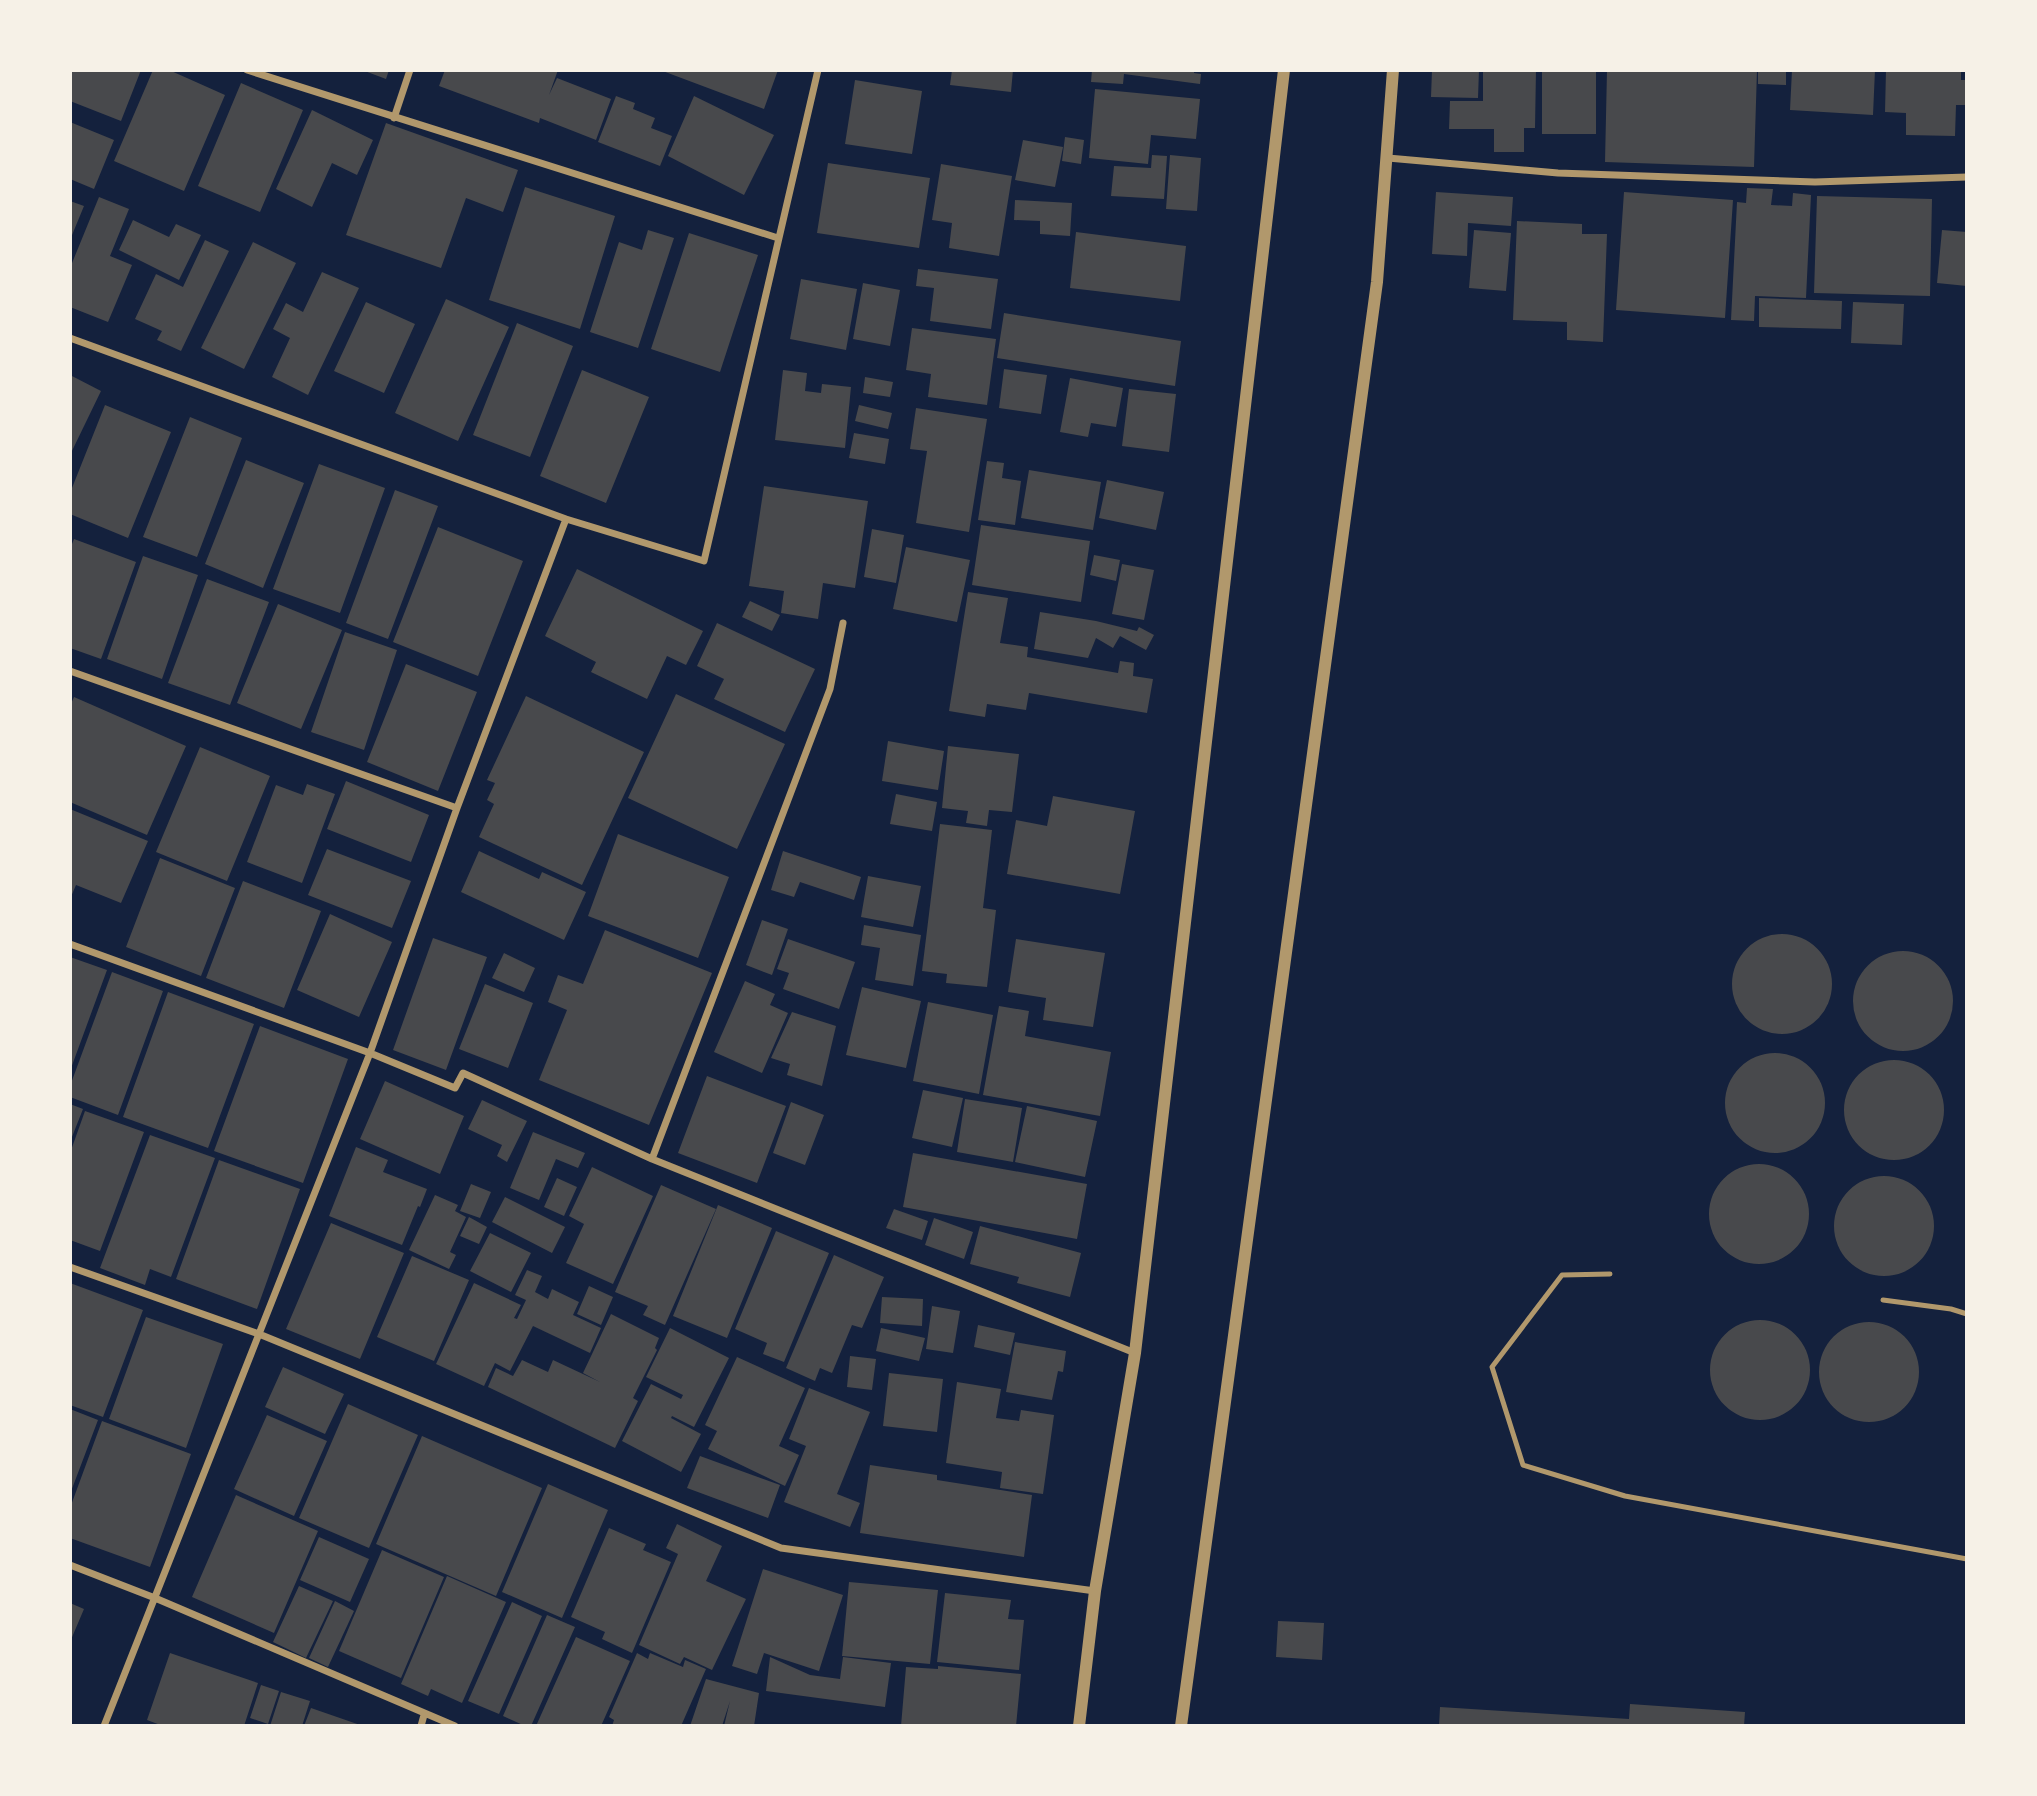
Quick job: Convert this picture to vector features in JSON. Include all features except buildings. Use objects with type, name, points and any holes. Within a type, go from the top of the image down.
[{"type":"street","points":[[247,70],[778,238]]},
{"type":"street","points":[[394,118],[410,70]]},
{"type":"street","points":[[70,338],[566,519],[704,561],[818,70]]},
{"type":"street","points":[[1079,1726],[1095,1591],[1135,1353],[1284,70]]},
{"type":"street","points":[[1181,1726],[1377,282],[1393,70]]},
{"type":"street","points":[[1388,158],[1558,173],[1815,182],[1967,177]]},
{"type":"street","points":[[104,1726],[370,1053],[457,808],[566,519]]},
{"type":"street","points":[[652,1159],[830,689],[843,622]]},
{"type":"street","points":[[70,670],[457,808]]},
{"type":"street","points":[[70,944],[370,1053],[455,1088],[463,1073],[652,1159],[1135,1353]]},
{"type":"street","points":[[70,1267],[259,1334],[781,1548],[1095,1591]]},
{"type":"street","points":[[70,1565],[155,1598],[456,1726]]},
{"type":"street","points":[[421,1726],[424,1714]]},
{"type":"lane","points":[[1611,1274],[1562,1275],[1492,1367],[1523,1465],[1625,1496],[1967,1559]]},
{"type":"lane","points":[[1884,1300],[1967,1314]]}]
